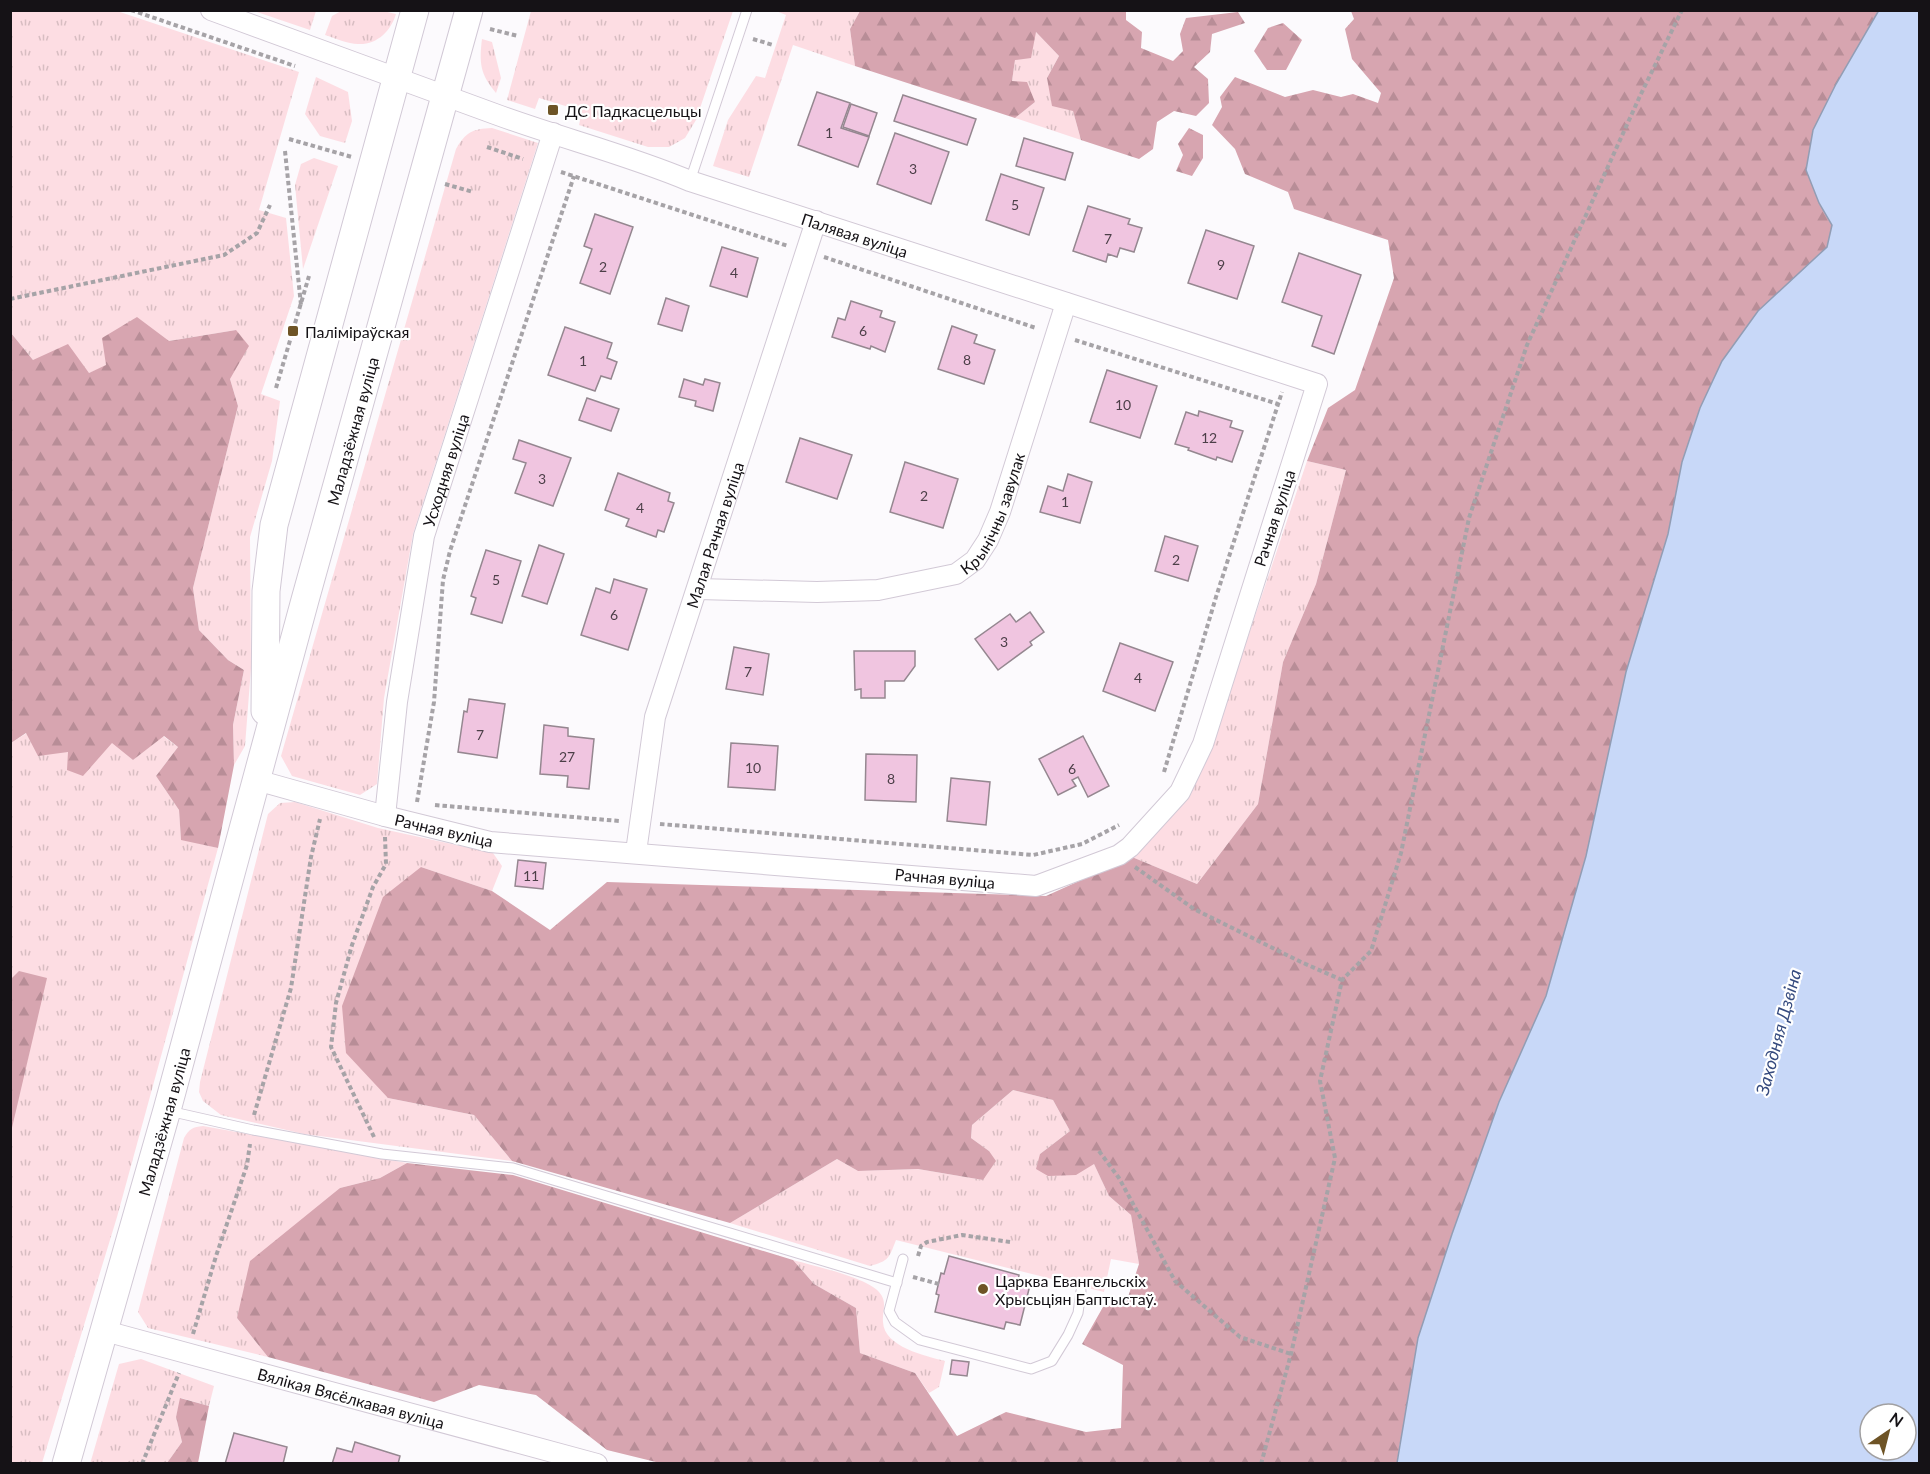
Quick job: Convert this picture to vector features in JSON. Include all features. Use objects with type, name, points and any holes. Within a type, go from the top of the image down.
[{"type":"main road","name":"Маладзёжная вуліца","points":[[256,780],[265,730],[266,591],[274,525],[415,10]]},
{"type":"main road","name":"Маладзёжная вуліца","points":[[66,1464],[167,1110],[469,10]]},
{"type":"street","name":"Палявая вуліца","points":[[211,10],[445,96],[644,162],[690,181],[1317,384]]},
{"type":"street","name":"Усходняя вуліца","points":[[385,816],[397,702],[424,536],[554,133]]},
{"type":"street","name":"Малая Рачная вуліца","points":[[636,852],[655,717],[816,221]]},
{"type":"street","name":"Крынічны завулак","points":[[698,589],[817,592],[878,590],[956,574],[975,560],[988,540],[1000,512],[1066,303]]},
{"type":"street","name":"Рачная вуліца","points":[[256,780],[490,842],[1036,885],[1119,855],[1130,847],[1180,792],[1203,744],[1317,384]]},
{"type":"street","name":"Вялікая Вясёлкавая вуліца","points":[[105,1331],[548,1457],[597,1464]]},
{"type":"lane","points":[[690,181],[747,10]]},
{"type":"lane","points":[[167,1110],[253,1130],[382,1154],[513,1168],[897,1283]]},
{"type":"lane","points":[[903,1259],[889,1311],[895,1322],[920,1340],[1031,1369],[1052,1361],[1078,1313],[1081,1291]]},
{"type":"path","points":[[131,10],[297,66]]},
{"type":"path","points":[[1261,1464],[1291,1354],[1335,1158],[1320,1081],[1342,980],[1371,951],[1401,853],[1469,518],[1527,345],[1640,96],[1682,10]]},
{"type":"path","points":[[487,147],[1278,404]]},
{"type":"path","points":[[285,151],[301,305]]},
{"type":"path","points":[[574,176],[450,551],[443,580],[434,702],[416,803],[630,821]]},
{"type":"path","points":[[10,299],[224,255],[257,233],[270,205]]},
{"type":"path","points":[[276,388],[309,276]]},
{"type":"path","points":[[1162,776],[1216,597],[1288,375]]},
{"type":"path","points":[[382,1154],[331,1047],[336,1003],[352,945],[373,886],[386,864],[385,816]]},
{"type":"path","points":[[654,823],[1033,855],[1082,844],[1125,822]]},
{"type":"path","points":[[1119,855],[1194,909],[1342,980]]},
{"type":"path","points":[[1099,1151],[1119,1178],[1175,1281],[1240,1337],[1291,1354]]},
{"type":"path","points":[[916,1263],[921,1246],[927,1242],[962,1235],[1010,1242]]},
{"type":"path","points":[[910,1287],[914,1270]]},
{"type":"path","points":[[912,1277],[939,1284]]},
{"type":"green space","points":[[343,10],[383,11],[396,14],[391,26],[382,36],[365,44],[354,44],[325,35],[332,16]]},
{"type":"green space","points":[[531,10],[733,11],[696,120],[685,138],[669,147],[648,147],[579,125],[582,111],[539,98],[535,109],[507,100]]},
{"type":"green space","points":[[10,11],[117,11],[299,72],[259,210],[286,218],[294,296],[261,394],[280,401],[272,461],[250,537],[251,668],[245,746],[234,765],[233,725],[244,670],[228,660],[199,630],[193,588],[238,406],[230,379],[236,330],[169,341],[89,373],[33,360],[11,333]]},
{"type":"green space","points":[[254,11],[316,11],[310,30]]},
{"type":"green space","points":[[776,11],[860,11],[850,29],[855,66],[793,45],[749,177],[713,166],[728,120],[756,76],[765,78],[786,15]]},
{"type":"green space","points":[[860,11],[1126,11],[1126,20],[1142,32],[1141,48],[1173,61],[1183,51],[1180,34],[1186,18],[1238,12],[1245,23],[1212,34],[1210,52],[1194,67],[1208,79],[1209,103],[1196,116],[1174,111],[1157,122],[1153,149],[1139,159],[1081,140],[1073,111],[1052,106],[1047,78],[1059,56],[1036,32],[1031,58],[1015,60],[1012,81],[1027,82],[1035,102],[1015,118],[855,66],[850,29]]},
{"type":"green space","points":[[1351,11],[1879,11],[1836,84],[1813,130],[1819,203],[1832,225],[1827,247],[1801,272],[1700,408],[1682,462],[1668,534],[1586,856],[1546,996],[1499,1102],[1452,1234],[1397,1463],[660,1463],[607,1450],[536,1395],[479,1385],[434,1402],[268,1357],[237,1318],[250,1261],[340,1188],[380,1178],[407,1163],[513,1175],[793,1260],[814,1284],[856,1308],[860,1353],[915,1373],[957,1436],[1006,1412],[1086,1432],[1121,1428],[1123,1365],[1082,1344],[1103,1307],[1126,1303],[1139,1264],[1131,1215],[1109,1196],[1094,1164],[1076,1175],[1048,1176],[1036,1169],[1040,1154],[1070,1131],[1053,1100],[1013,1090],[972,1125],[971,1138],[989,1151],[996,1161],[983,1180],[918,1169],[858,1171],[837,1159],[730,1223],[512,1161],[474,1115],[388,1098],[346,1053],[342,1006],[383,897],[421,867],[492,891],[550,930],[607,882],[1046,896],[1132,857],[1197,884],[1258,804],[1283,662],[1316,584],[1346,470],[1307,461],[1328,408],[1355,390],[1394,278],[1388,240],[1294,209],[1288,192],[1245,174],[1235,149],[1212,125],[1222,107],[1220,97],[1235,77],[1285,97],[1313,90],[1341,97],[1353,94],[1378,103],[1381,93],[1352,59],[1345,29],[1354,19]]},
{"type":"green space","points":[[1283,23],[1302,40],[1286,70],[1267,70],[1254,51],[1268,28]]},
{"type":"green space","points":[[1036,32],[1059,56],[1047,78],[1073,111],[1081,140],[1015,118],[1035,102],[1012,81],[1015,59]]},
{"type":"green space","points":[[482,39],[492,42],[501,78],[496,93],[482,68]]},
{"type":"green space","points":[[316,77],[348,92],[352,121],[345,143],[320,136],[305,114]]},
{"type":"green space","points":[[492,128],[538,143],[413,534],[384,698],[377,784],[360,795],[292,776],[281,756],[456,149],[470,132]]},
{"type":"green space","points":[[1189,128],[1203,135],[1203,158],[1192,176],[1176,171],[1183,155],[1178,144]]},
{"type":"green space","points":[[314,158],[338,166],[303,269],[295,185],[301,164]]},
{"type":"green space","points":[[137,317],[169,341],[236,330],[249,346],[230,379],[238,406],[193,588],[199,630],[228,660],[244,670],[233,725],[234,765],[218,848],[181,840],[179,810],[156,776],[178,747],[164,736],[133,760],[112,743],[83,776],[67,770],[68,752],[38,756],[26,733],[11,743],[11,333],[33,360],[68,344],[89,373],[106,365],[102,338]]},
{"type":"green space","points":[[1307,461],[1346,470],[1316,584],[1283,662],[1258,804],[1197,884],[1132,857],[1211,747]]},
{"type":"green space","points":[[27,733],[113,742],[133,760],[163,736],[178,747],[156,776],[179,810],[181,839],[218,848],[117,1217],[42,1463],[11,1464],[11,743]]},
{"type":"green space","points":[[295,802],[378,828],[493,853],[502,866],[492,891],[421,867],[388,1098],[474,1115],[512,1161],[304,1134],[221,1115],[203,1101],[199,1092],[200,1082],[268,814],[280,803]]},
{"type":"green space","points":[[19,971],[47,978],[11,1132],[11,979]]},
{"type":"green space","points":[[1013,1090],[1053,1100],[1070,1131],[1040,1154],[1094,1164],[1109,1196],[1131,1215],[1139,1264],[1111,1259],[1104,1292],[896,1240],[888,1258],[870,1266],[730,1223],[837,1159],[858,1171],[918,1169],[983,1180],[989,1151],[971,1138],[972,1125]]},
{"type":"green space","points":[[203,1126],[407,1163],[380,1178],[340,1188],[237,1318],[268,1357],[148,1328],[138,1312],[184,1138],[192,1129]]},
{"type":"green space","points":[[793,1260],[852,1277],[879,1292],[884,1303],[885,1331],[890,1338],[907,1349],[945,1361],[939,1387],[929,1393],[915,1373],[860,1353],[856,1308],[814,1284]]},
{"type":"green space","points":[[141,1359],[214,1386],[209,1406],[181,1398],[176,1417],[182,1442],[167,1463],[90,1464],[119,1364]]},
{"type":"green space","points":[[180,1398],[209,1406],[198,1463],[167,1463],[182,1442],[176,1417]]},
{"type":"water","name":"Заходняя Дзвіна","points":[[1879,10],[1920,11],[1919,1463],[1397,1463],[1418,1338],[1499,1102],[1546,996],[1586,856],[1626,672],[1668,534],[1682,462],[1700,408],[1722,361],[1758,311],[1827,247],[1832,225],[1819,203],[1806,170],[1813,130],[1836,84]]},
{"type":"building","points":[[817,92],[850,103],[841,128],[869,137],[858,167],[798,145]]},
{"type":"building","points":[[903,95],[976,119],[967,145],[894,121]]},
{"type":"building","points":[[851,104],[877,113],[869,136],[843,127]]},
{"type":"building","points":[[895,133],[949,152],[931,204],[877,184]]},
{"type":"building","points":[[1024,138],[1073,153],[1065,180],[1016,166]]},
{"type":"building","points":[[1001,174],[1044,188],[1029,235],[986,220]]},
{"type":"building","points":[[1088,206],[1130,219],[1128,224],[1142,228],[1134,252],[1120,248],[1117,257],[1108,254],[1106,262],[1073,251]]},
{"type":"building","points":[[595,214],[633,227],[610,294],[580,283],[592,249],[584,246]]},
{"type":"building","points":[[1206,230],[1254,246],[1237,299],[1188,283]]},
{"type":"building","points":[[722,247],[758,258],[747,297],[710,286]]},
{"type":"building","points":[[1299,253],[1361,275],[1334,354],[1312,346],[1322,316],[1282,302]]},
{"type":"building","points":[[666,298],[689,306],[682,331],[658,324]]},
{"type":"building","points":[[851,301],[882,311],[880,317],[895,322],[885,352],[871,346],[870,349],[832,337],[838,318],[845,320]]},
{"type":"building","points":[[952,326],[977,335],[974,343],[995,350],[984,384],[938,369]]},
{"type":"building","points":[[565,327],[612,343],[607,358],[617,362],[611,379],[601,376],[595,391],[548,375]]},
{"type":"building","points":[[1107,370],[1157,386],[1140,438],[1090,422]]},
{"type":"building","points":[[684,379],[703,385],[705,379],[720,383],[713,411],[695,406],[696,401],[679,397]]},
{"type":"building","points":[[587,398],[619,409],[611,431],[579,420]]},
{"type":"building","points":[[1199,411],[1232,421],[1230,427],[1243,431],[1232,462],[1217,457],[1216,460],[1175,444],[1186,412],[1198,416]]},
{"type":"building","points":[[800,438],[852,455],[837,499],[786,482]]},
{"type":"building","points":[[519,440],[571,458],[553,506],[515,493],[526,463],[513,459]]},
{"type":"building","points":[[905,462],[958,479],[943,528],[890,512]]},
{"type":"building","points":[[618,473],[670,493],[668,501],[674,503],[664,532],[658,530],[656,537],[626,526],[629,519],[605,510]]},
{"type":"building","points":[[1068,474],[1092,482],[1080,523],[1040,512],[1048,486],[1063,491]]},
{"type":"building","points":[[1165,536],[1198,546],[1188,581],[1155,571]]},
{"type":"building","points":[[539,545],[564,554],[547,604],[522,596]]},
{"type":"building","points":[[486,550],[521,561],[502,623],[471,614],[476,598],[471,596]]},
{"type":"building","points":[[614,579],[647,589],[628,650],[581,635],[596,588],[610,593]]},
{"type":"building","points":[[1030,612],[1044,632],[1030,642],[1032,645],[998,670],[975,639],[1010,614],[1016,622]]},
{"type":"building","points":[[1120,643],[1173,662],[1155,711],[1103,691]]},
{"type":"building","points":[[734,647],[769,654],[763,695],[726,689]]},
{"type":"building","points":[[854,651],[915,651],[915,666],[904,681],[885,681],[885,698],[861,698],[861,689],[855,690]]},
{"type":"building","points":[[469,699],[505,704],[497,758],[458,752],[464,711],[467,712]]},
{"type":"building","points":[[544,725],[568,728],[568,736],[594,739],[589,789],[567,787],[568,776],[540,774]]},
{"type":"building","points":[[1083,736],[1109,786],[1088,797],[1078,777],[1072,780],[1076,786],[1058,795],[1039,759]]},
{"type":"building","points":[[731,743],[778,746],[775,790],[728,787]]},
{"type":"building","points":[[866,754],[917,755],[916,802],[865,800]]},
{"type":"building","points":[[951,778],[990,782],[986,825],[947,821]]},
{"type":"building","points":[[518,860],[546,863],[543,889],[515,886]]},
{"type":"building","name":"Царква Евангельскіх Хрысьціян Баптыстаў.","points":[[949,1256],[1019,1275],[1018,1282],[1030,1285],[1020,1325],[1006,1322],[1004,1329],[935,1312],[941,1273],[944,1274]]},
{"type":"building","points":[[952,1360],[969,1362],[967,1376],[950,1374]]},
{"type":"building","points":[[234,1433],[287,1447],[283,1464],[225,1464]]},
{"type":"building","points":[[355,1442],[400,1456],[398,1464],[332,1464],[337,1448],[352,1452]]},
{"type":"place","name":"ДС Падкасцельцы","points":[[553,110]]},
{"type":"place","name":"Паліміраўская","points":[[293,331]]},
{"type":"place","name":"Царква Евангельскіх Хрысьціян Баптыстаў.","points":[[983,1289]]}]
